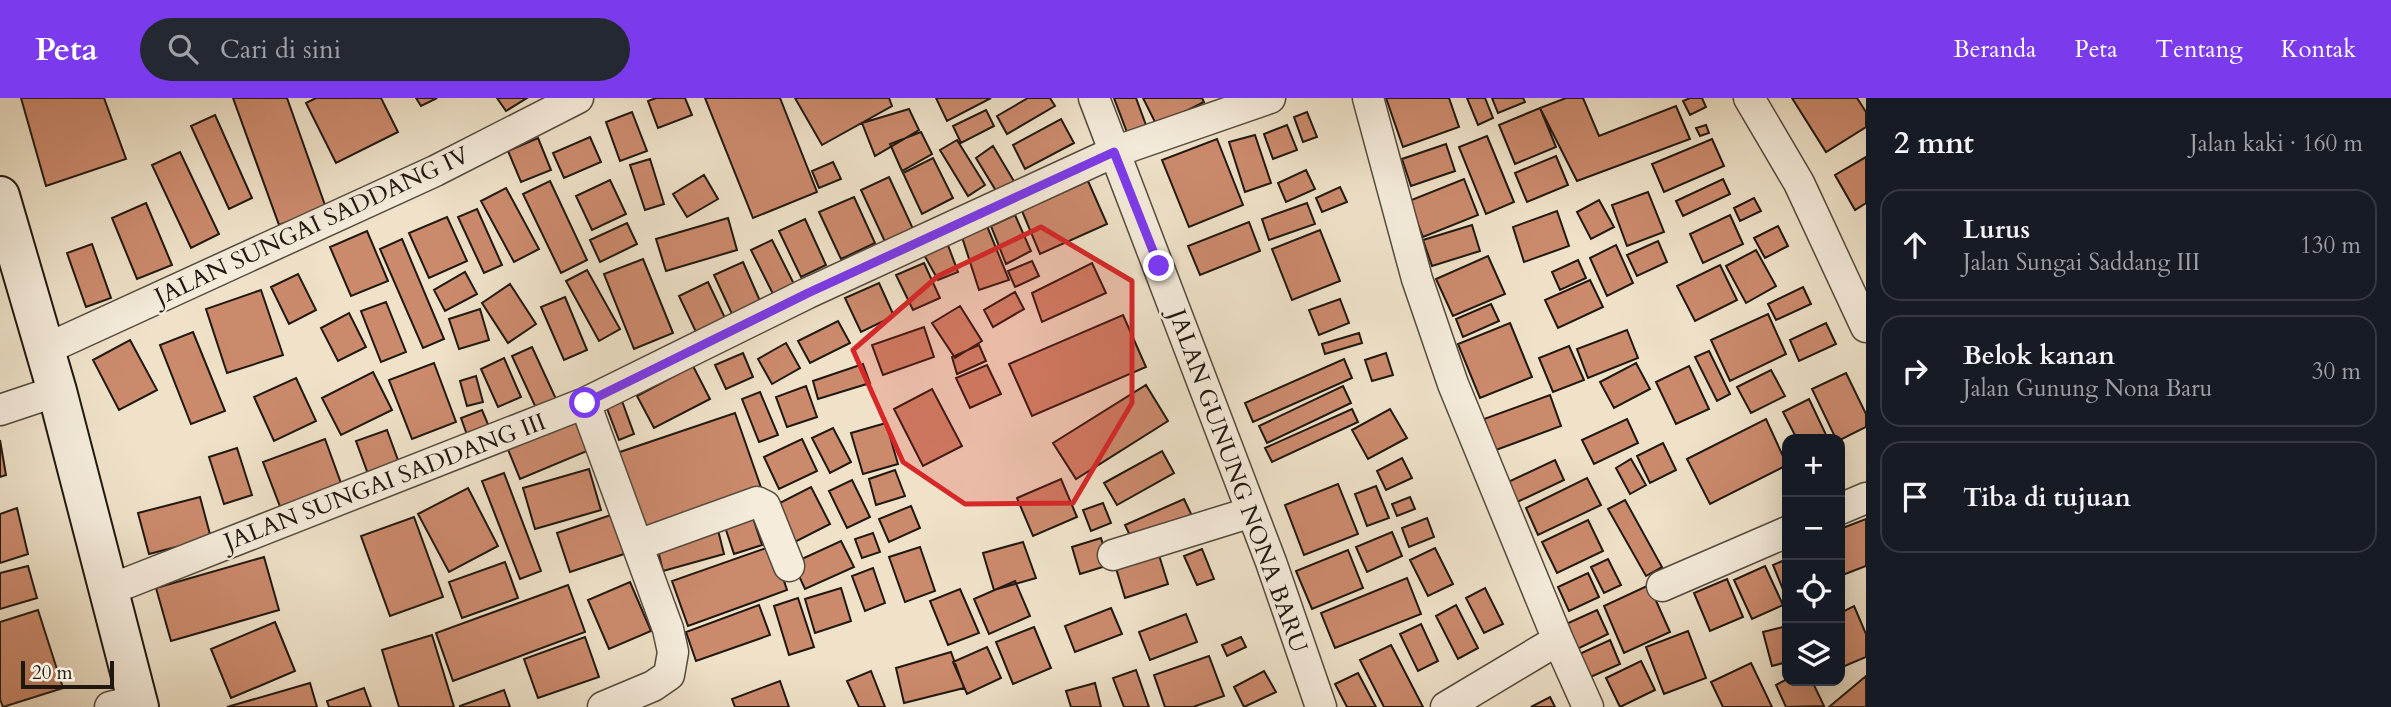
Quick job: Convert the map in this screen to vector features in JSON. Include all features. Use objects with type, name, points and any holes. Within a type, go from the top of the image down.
[{"type":"main road","points":[[0,196],[57,391],[109,590],[129,705]]},
{"type":"street","name":"JALAN SUNGAI SADDANG IV","points":[[44,350],[435,171],[578,98]]},
{"type":"street","name":"JALAN GUNUNG NONA BARU","points":[[1094,98],[1252,512],[1321,707]]},
{"type":"street","name":"JALAN SUNGAI SADDANG III","points":[[109,590],[585,403],[808,293],[1114,152],[1270,98]]},
{"type":"street","points":[[1368,98],[1417,279],[1453,384],[1588,707]]},
{"type":"street","points":[[1749,98],[1800,183],[1866,327]]},
{"type":"street","points":[[0,410],[57,391]]},
{"type":"street","points":[[585,403],[668,629],[673,652],[668,675],[653,685],[603,707]]},
{"type":"street","points":[[1845,507],[1866,498]]},
{"type":"street","points":[[638,545],[757,502],[765,506],[789,566]]},
{"type":"street","points":[[1113,555],[1252,512]]},
{"type":"street","points":[[1662,586],[1782,534]]},
{"type":"street","points":[[1446,707],[1558,640]]},
{"type":"highlighted area","points":[[1041,227],[1132,281],[1132,403],[1073,503],[965,504],[903,462],[853,350],[938,276]]},
{"type":"building","points":[[21,98],[104,98],[126,159],[46,186]]},
{"type":"building","points":[[233,98],[287,98],[326,208],[279,225]]},
{"type":"building","points":[[316,98],[381,98],[398,132],[336,163],[306,103]]},
{"type":"building","points":[[416,98],[437,98],[421,106]]},
{"type":"building","points":[[497,98],[527,98],[506,111]]},
{"type":"building","points":[[656,98],[685,98],[692,115],[658,128],[648,101]]},
{"type":"building","points":[[705,98],[780,98],[817,192],[753,218]]},
{"type":"building","points":[[795,98],[889,98],[892,106],[822,145]]},
{"type":"building","points":[[936,98],[991,98],[947,121]]},
{"type":"building","points":[[1028,98],[1050,98],[1055,106],[1007,134],[997,116]]},
{"type":"building","points":[[1114,98],[1136,98],[1147,128],[1128,135]]},
{"type":"building","points":[[1143,98],[1202,98],[1204,102],[1157,126]]},
{"type":"building","points":[[1386,98],[1449,98],[1459,127],[1403,147]]},
{"type":"building","points":[[1467,98],[1485,98],[1493,118],[1478,125]]},
{"type":"building","points":[[1492,98],[1523,98],[1525,102],[1498,113]]},
{"type":"building","points":[[1566,98],[1583,98],[1599,136],[1676,106],[1690,139],[1577,181],[1540,108]]},
{"type":"building","points":[[1702,98],[1706,107],[1690,115],[1683,101]]},
{"type":"building","points":[[1792,98],[1857,98],[1866,112],[1866,127],[1826,152]]},
{"type":"building","points":[[1540,108],[1556,147],[1515,164],[1499,125]]},
{"type":"building","points":[[909,109],[919,130],[875,156],[862,123]]},
{"type":"building","points":[[986,110],[994,126],[961,143],[953,126]]},
{"type":"building","points":[[632,112],[647,151],[620,161],[606,122]]},
{"type":"building","points":[[1307,112],[1317,137],[1303,142],[1294,117]]},
{"type":"building","points":[[215,115],[252,198],[229,209],[191,126]]},
{"type":"building","points":[[1061,119],[1074,143],[1025,169],[1013,145]]},
{"type":"building","points":[[1287,125],[1297,150],[1273,159],[1264,134]]},
{"type":"building","points":[[1706,125],[1709,133],[1700,136],[1696,128]]},
{"type":"building","points":[[921,132],[932,154],[902,171],[890,144]]},
{"type":"building","points":[[1255,135],[1271,183],[1245,192],[1229,142]]},
{"type":"building","points":[[1487,136],[1514,202],[1486,214],[1459,147]]},
{"type":"building","points":[[590,137],[601,162],[564,178],[553,153]]},
{"type":"building","points":[[538,138],[551,170],[521,182],[508,151]]},
{"type":"building","points":[[1217,139],[1243,205],[1189,227],[1162,160]]},
{"type":"building","points":[[1712,139],[1724,166],[1664,192],[1652,164]]},
{"type":"building","points":[[957,140],[985,185],[968,196],[940,150]]},
{"type":"building","points":[[1446,144],[1455,171],[1411,186],[1402,159]]},
{"type":"building","points":[[993,146],[1015,183],[998,194],[976,158]]},
{"type":"building","points":[[180,152],[219,234],[191,248],[152,165]]},
{"type":"building","points":[[1556,156],[1568,185],[1527,202],[1515,173]]},
{"type":"building","points":[[1866,157],[1866,203],[1855,210],[1835,175]]},
{"type":"building","points":[[933,158],[953,198],[922,214],[903,173]]},
{"type":"building","points":[[650,159],[664,204],[645,210],[630,165]]},
{"type":"building","points":[[833,162],[841,179],[819,188],[812,171]]},
{"type":"building","points":[[1306,170],[1315,189],[1286,202],[1278,183]]},
{"type":"building","points":[[704,175],[718,199],[687,217],[673,194]]},
{"type":"building","points":[[889,177],[914,231],[886,244],[861,190]]},
{"type":"building","points":[[1464,179],[1478,215],[1423,237],[1409,201]]},
{"type":"building","points":[[1723,179],[1730,194],[1683,216],[1676,201]]},
{"type":"building","points":[[610,180],[626,214],[592,230],[576,196]]},
{"type":"building","points":[[550,181],[587,260],[561,273],[523,194]]},
{"type":"building","points":[[1088,181],[1107,224],[1040,254],[1022,211]]},
{"type":"building","points":[[1340,187],[1347,202],[1322,212],[1316,198]]},
{"type":"building","points":[[506,188],[539,249],[514,262],[481,201]]},
{"type":"building","points":[[1648,192],[1664,232],[1627,246],[1612,205]]},
{"type":"building","points":[[854,197],[875,243],[841,259],[819,212]]},
{"type":"building","points":[[1754,198],[1761,211],[1740,221],[1734,208]]},
{"type":"building","points":[[1599,200],[1614,227],[1591,239],[1577,212]]},
{"type":"building","points":[[146,203],[172,265],[137,279],[112,218]]},
{"type":"building","points":[[1307,203],[1315,224],[1269,240],[1262,219]]},
{"type":"building","points":[[477,209],[502,265],[484,273],[458,217]]},
{"type":"building","points":[[1557,211],[1569,246],[1524,262],[1513,227]]},
{"type":"building","points":[[1015,215],[1031,251],[1006,264],[991,226]]},
{"type":"building","points":[[1730,215],[1743,244],[1703,263],[1690,234]]},
{"type":"building","points":[[447,217],[467,261],[429,278],[409,233]]},
{"type":"building","points":[[728,218],[737,250],[666,271],[656,239]]},
{"type":"building","points":[[805,219],[826,265],[801,277],[779,231]]},
{"type":"building","points":[[1249,222],[1260,251],[1200,275],[1188,246]]},
{"type":"building","points":[[627,223],[637,244],[600,262],[590,240]]},
{"type":"building","points":[[1472,225],[1480,251],[1432,266],[1423,240]]},
{"type":"building","points":[[987,226],[1009,280],[979,290],[962,237]]},
{"type":"building","points":[[1778,226],[1788,246],[1765,258],[1754,238]]},
{"type":"building","points":[[1320,230],[1340,281],[1292,300],[1272,249]]},
{"type":"building","points":[[367,231],[388,281],[351,296],[330,247]]},
{"type":"building","points":[[402,239],[444,339],[423,348],[380,249]]},
{"type":"building","points":[[772,240],[796,288],[775,298],[751,250]]},
{"type":"building","points":[[946,240],[958,272],[938,280],[922,251]]},
{"type":"building","points":[[1658,241],[1667,262],[1637,276],[1627,255]]},
{"type":"building","points":[[92,244],[111,298],[86,307],[67,253]]},
{"type":"building","points":[[1616,245],[1633,283],[1607,296],[1590,258]]},
{"type":"building","points":[[1756,250],[1776,286],[1746,303],[1726,266]]},
{"type":"building","points":[[1488,256],[1505,294],[1453,316],[1436,279]]},
{"type":"building","points":[[643,259],[673,333],[634,349],[604,274]]},
{"type":"building","points":[[1578,260],[1586,278],[1560,290],[1552,272]]},
{"type":"building","points":[[1032,261],[1039,276],[1015,287],[1008,271]]},
{"type":"building","points":[[743,262],[760,301],[732,314],[714,275]]},
{"type":"building","points":[[924,263],[940,298],[913,310],[896,275]]},
{"type":"building","points":[[1092,263],[1106,293],[1042,322],[1032,293]]},
{"type":"building","points":[[1720,265],[1737,300],[1695,321],[1677,286]]},
{"type":"building","points":[[587,270],[620,329],[599,341],[566,281]]},
{"type":"building","points":[[465,272],[477,294],[445,311],[434,290]]},
{"type":"building","points":[[298,274],[316,310],[289,324],[271,287]]},
{"type":"building","points":[[1590,280],[1603,307],[1558,328],[1545,300]]},
{"type":"building","points":[[708,282],[725,318],[696,332],[679,296]]},
{"type":"building","points":[[879,283],[894,316],[861,332],[845,298]]},
{"type":"building","points":[[510,284],[536,324],[508,343],[482,303]]},
{"type":"building","points":[[1803,287],[1811,304],[1776,320],[1768,304]]},
{"type":"building","points":[[261,290],[283,355],[227,373],[206,309]]},
{"type":"building","points":[[1015,292],[1024,309],[993,327],[984,310]]},
{"type":"building","points":[[565,297],[587,350],[564,360],[541,307]]},
{"type":"building","points":[[1340,299],[1349,323],[1319,335],[1309,310]]},
{"type":"building","points":[[386,302],[406,352],[381,362],[361,311]]},
{"type":"building","points":[[1491,304],[1499,321],[1463,337],[1456,319]]},
{"type":"building","points":[[960,306],[982,341],[955,358],[932,323]]},
{"type":"building","points":[[480,309],[489,340],[459,349],[449,319]]},
{"type":"building","points":[[349,313],[366,347],[338,361],[321,328]]},
{"type":"building","points":[[1768,314],[1786,354],[1730,381],[1711,340]]},
{"type":"building","points":[[1123,315],[1146,367],[1032,416],[1009,364]]},
{"type":"building","points":[[838,321],[850,343],[810,363],[798,341]]},
{"type":"building","points":[[1510,323],[1532,377],[1480,398],[1458,344]]},
{"type":"building","points":[[1826,323],[1836,344],[1799,361],[1790,340]]},
{"type":"building","points":[[924,327],[934,357],[883,375],[872,345]]},
{"type":"building","points":[[1627,330],[1638,358],[1588,378],[1577,349]]},
{"type":"building","points":[[193,332],[225,411],[191,424],[160,345]]},
{"type":"building","points":[[1359,333],[1362,343],[1325,354],[1322,344]]},
{"type":"building","points":[[130,340],[157,390],[119,410],[93,360]]},
{"type":"building","points":[[786,343],[800,368],[772,384],[758,359]]},
{"type":"building","points":[[979,345],[986,361],[957,374],[952,357]]},
{"type":"building","points":[[1569,346],[1584,380],[1553,392],[1539,358]]},
{"type":"building","points":[[532,347],[556,399],[536,408],[512,356]]},
{"type":"building","points":[[1709,351],[1730,394],[1717,401],[1695,357]]},
{"type":"building","points":[[743,353],[753,377],[726,389],[715,365]]},
{"type":"building","points":[[1386,353],[1393,375],[1372,381],[1365,360]]},
{"type":"building","points":[[504,358],[521,397],[498,407],[481,369]]},
{"type":"building","points":[[1344,359],[1352,378],[1253,422],[1245,403]]},
{"type":"building","points":[[434,363],[456,422],[412,439],[389,380]]},
{"type":"building","points":[[1636,363],[1650,389],[1614,408],[1600,382]]},
{"type":"building","points":[[863,364],[870,383],[818,399],[813,381]]},
{"type":"building","points":[[987,365],[1001,394],[970,408],[956,378]]},
{"type":"building","points":[[693,366],[710,399],[654,428],[637,396]]},
{"type":"building","points":[[1689,366],[1709,409],[1676,424],[1656,382]]},
{"type":"building","points":[[1771,370],[1785,396],[1751,413],[1737,387]]},
{"type":"building","points":[[373,372],[392,410],[341,435],[322,398]]},
{"type":"building","points":[[1846,373],[1866,414],[1866,427],[1845,438],[1845,434],[1834,434],[1812,389]]},
{"type":"building","points":[[476,376],[483,402],[467,406],[460,381]]},
{"type":"building","points":[[296,378],[316,421],[274,441],[254,397]]},
{"type":"building","points":[[1146,385],[1168,421],[1076,479],[1053,443]]},
{"type":"building","points":[[806,386],[817,417],[787,427],[776,397]]},
{"type":"building","points":[[1343,386],[1351,403],[1267,443],[1259,426]]},
{"type":"building","points":[[932,389],[962,446],[923,466],[894,409]]},
{"type":"building","points":[[760,392],[778,435],[759,442],[742,399]]},
{"type":"building","points":[[1550,395],[1561,426],[1496,450],[1484,419]]},
{"type":"building","points":[[1809,399],[1826,434],[1794,434],[1783,412]]},
{"type":"building","points":[[622,401],[634,434],[619,440],[606,406]]},
{"type":"building","points":[[1352,409],[1358,422],[1272,462],[1265,448]]},
{"type":"building","points":[[1390,409],[1407,438],[1368,459],[1352,430]]},
{"type":"building","points":[[482,410],[492,434],[470,443],[461,418]]},
{"type":"building","points":[[735,413],[764,496],[645,536],[617,453]]},
{"type":"building","points":[[1627,419],[1638,443],[1594,464],[1582,440]]},
{"type":"building","points":[[1766,419],[1782,454],[1782,468],[1710,504],[1687,459]]},
{"type":"building","points":[[575,420],[587,451],[520,479],[507,447]]},
{"type":"building","points":[[886,423],[898,464],[863,474],[851,433]]},
{"type":"building","points":[[833,428],[851,462],[830,473],[812,438]]},
{"type":"building","points":[[387,430],[399,463],[368,474],[356,441]]},
{"type":"building","points":[[325,439],[342,486],[281,509],[263,462]]},
{"type":"building","points":[[802,439],[817,471],[779,489],[764,457]]},
{"type":"building","points":[[0,440],[6,475],[0,477]]},
{"type":"building","points":[[1663,443],[1676,470],[1650,483],[1637,456]]},
{"type":"building","points":[[237,448],[252,495],[224,504],[209,457]]},
{"type":"building","points":[[1162,451],[1174,473],[1117,505],[1104,483]]},
{"type":"building","points":[[1402,458],[1412,478],[1386,490],[1377,471]]},
{"type":"building","points":[[1631,459],[1646,485],[1630,494],[1616,468]]},
{"type":"building","points":[[1555,460],[1564,480],[1515,503],[1506,483]]},
{"type":"building","points":[[589,469],[601,510],[535,529],[523,488]]},
{"type":"building","points":[[895,470],[905,496],[876,505],[869,479]]},
{"type":"building","points":[[504,473],[541,571],[520,579],[482,481]]},
{"type":"building","points":[[1587,478],[1601,505],[1538,535],[1526,508]]},
{"type":"building","points":[[1061,479],[1077,517],[1033,536],[1017,498]]},
{"type":"building","points":[[852,480],[870,517],[847,528],[829,491]]},
{"type":"building","points":[[1338,484],[1358,534],[1304,555],[1285,505]]},
{"type":"building","points":[[1376,486],[1389,518],[1367,526],[1355,494]]},
{"type":"building","points":[[811,487],[830,524],[787,546],[768,509]]},
{"type":"building","points":[[468,488],[498,546],[449,572],[418,514]]},
{"type":"building","points":[[200,497],[211,538],[149,554],[138,513]]},
{"type":"building","points":[[1410,497],[1415,509],[1397,516],[1392,504]]},
{"type":"building","points":[[1184,499],[1193,518],[1134,544],[1125,525]]},
{"type":"building","points":[[1625,500],[1662,567],[1646,576],[1608,509]]},
{"type":"building","points":[[1103,503],[1111,523],[1091,531],[1083,510]]},
{"type":"building","points":[[911,506],[920,528],[889,542],[879,519]]},
{"type":"building","points":[[17,508],[28,554],[0,563],[0,514]]},
{"type":"building","points":[[614,514],[627,553],[570,572],[557,533]]},
{"type":"building","points":[[414,517],[443,597],[390,616],[361,536]]},
{"type":"building","points":[[753,518],[762,545],[734,554],[725,527]]},
{"type":"building","points":[[1427,518],[1434,537],[1409,547],[1402,528]]},
{"type":"building","points":[[1866,519],[1866,566],[1845,574],[1845,560],[1845,527]]},
{"type":"building","points":[[1588,520],[1603,551],[1557,573],[1542,542]]},
{"type":"building","points":[[717,526],[724,554],[663,571],[656,542]]},
{"type":"building","points":[[1392,532],[1402,556],[1367,572],[1356,547]]},
{"type":"building","points":[[873,533],[880,552],[862,558],[855,539]]},
{"type":"building","points":[[1101,538],[1109,565],[1080,574],[1072,547]]},
{"type":"building","points":[[841,541],[854,567],[805,589],[793,563]]},
{"type":"building","points":[[1023,542],[1036,578],[994,590],[983,553]]},
{"type":"building","points":[[772,546],[787,590],[688,626],[672,581]]},
{"type":"building","points":[[920,547],[935,591],[905,602],[889,557]]},
{"type":"building","points":[[1435,548],[1453,584],[1428,596],[1410,560]]},
{"type":"building","points":[[1202,549],[1214,579],[1197,585],[1184,556]]},
{"type":"building","points":[[1348,550],[1363,588],[1312,609],[1296,571]]},
{"type":"building","points":[[1158,552],[1168,584],[1125,598],[1115,565]]},
{"type":"building","points":[[264,557],[279,610],[171,641],[156,588]]},
{"type":"building","points":[[1608,559],[1621,585],[1604,593],[1591,567]]},
{"type":"building","points":[[1782,561],[1782,587],[1773,565]]},
{"type":"building","points":[[505,562],[518,598],[462,618],[449,582]]},
{"type":"building","points":[[28,566],[37,598],[0,609],[0,573]]},
{"type":"building","points":[[1765,566],[1782,605],[1752,619],[1734,580]]},
{"type":"building","points":[[873,568],[885,603],[865,611],[852,576]]},
{"type":"building","points":[[1588,573],[1599,597],[1569,611],[1558,587]]},
{"type":"building","points":[[1407,578],[1421,614],[1335,648],[1321,613]]},
{"type":"building","points":[[1727,579],[1743,617],[1710,631],[1694,593]]},
{"type":"building","points":[[1015,581],[1030,616],[989,634],[974,599]]},
{"type":"building","points":[[630,582],[651,631],[609,649],[588,600]]},
{"type":"building","points":[[568,585],[585,632],[453,681],[436,633]]},
{"type":"building","points":[[1649,585],[1670,632],[1624,653],[1604,606]]},
{"type":"building","points":[[841,588],[851,621],[815,633],[805,599]]},
{"type":"building","points":[[1485,588],[1503,624],[1484,633],[1466,598]]},
{"type":"building","points":[[960,589],[979,633],[948,645],[930,601]]},
{"type":"building","points":[[798,598],[814,647],[789,655],[774,606]]},
{"type":"building","points":[[759,605],[770,635],[696,661],[686,632]]},
{"type":"building","points":[[1456,605],[1478,648],[1458,659],[1436,616]]},
{"type":"building","points":[[1854,606],[1866,634],[1866,657],[1845,666],[1845,623],[1845,610]]},
{"type":"building","points":[[1111,608],[1122,634],[1075,652],[1065,626]]},
{"type":"building","points":[[38,610],[63,688],[3,707],[0,699],[0,622]]},
{"type":"building","points":[[1597,610],[1608,634],[1567,654],[1555,629]]},
{"type":"building","points":[[1186,614],[1197,642],[1150,660],[1139,632]]},
{"type":"building","points":[[275,622],[295,671],[231,698],[211,649]]},
{"type":"building","points":[[1421,624],[1438,661],[1418,671],[1400,634]]},
{"type":"building","points":[[1034,627],[1051,668],[1013,684],[996,642]]},
{"type":"building","points":[[1782,627],[1782,663],[1772,666],[1763,632]]},
{"type":"building","points":[[1688,631],[1706,678],[1664,694],[1646,647]]},
{"type":"building","points":[[432,635],[454,707],[399,707],[382,650]]},
{"type":"building","points":[[585,637],[599,677],[538,698],[524,659]]},
{"type":"building","points":[[1241,637],[1246,647],[1227,656],[1222,645]]},
{"type":"building","points":[[1610,640],[1620,664],[1586,679],[1575,656]]},
{"type":"building","points":[[1391,645],[1423,707],[1384,707],[1360,660]]},
{"type":"building","points":[[987,647],[1001,678],[967,694],[953,662]]},
{"type":"building","points":[[951,652],[964,688],[904,703],[896,668]]},
{"type":"building","points":[[1209,656],[1224,696],[1193,707],[1165,707],[1154,675]]},
{"type":"building","points":[[1641,661],[1655,690],[1620,707],[1606,678]]},
{"type":"building","points":[[1751,663],[1772,707],[1723,707],[1711,682]]},
{"type":"building","points":[[1136,670],[1149,707],[1124,707],[1113,678]]},
{"type":"building","points":[[871,671],[885,707],[859,707],[847,681]]},
{"type":"building","points":[[1264,671],[1276,692],[1244,707],[1234,687]]},
{"type":"building","points":[[1358,673],[1376,707],[1347,707],[1335,684]]},
{"type":"building","points":[[1866,676],[1866,707],[1829,707]]},
{"type":"building","points":[[780,681],[789,707],[735,707],[732,699]]},
{"type":"building","points":[[1782,682],[1782,686],[1814,686],[1824,706],[1786,707],[1776,685]]},
{"type":"building","points":[[310,683],[317,707],[227,707]]},
{"type":"building","points":[[1095,683],[1101,707],[1071,707],[1066,691]]},
{"type":"building","points":[[364,688],[371,707],[329,707],[327,701]]},
{"type":"building","points":[[504,690],[510,707],[460,707],[460,706]]},
{"type":"building","points":[[1550,697],[1555,707],[1531,707]]},
{"type":"route","points":[[585,403],[808,293],[1114,152],[1159,266]]}]
